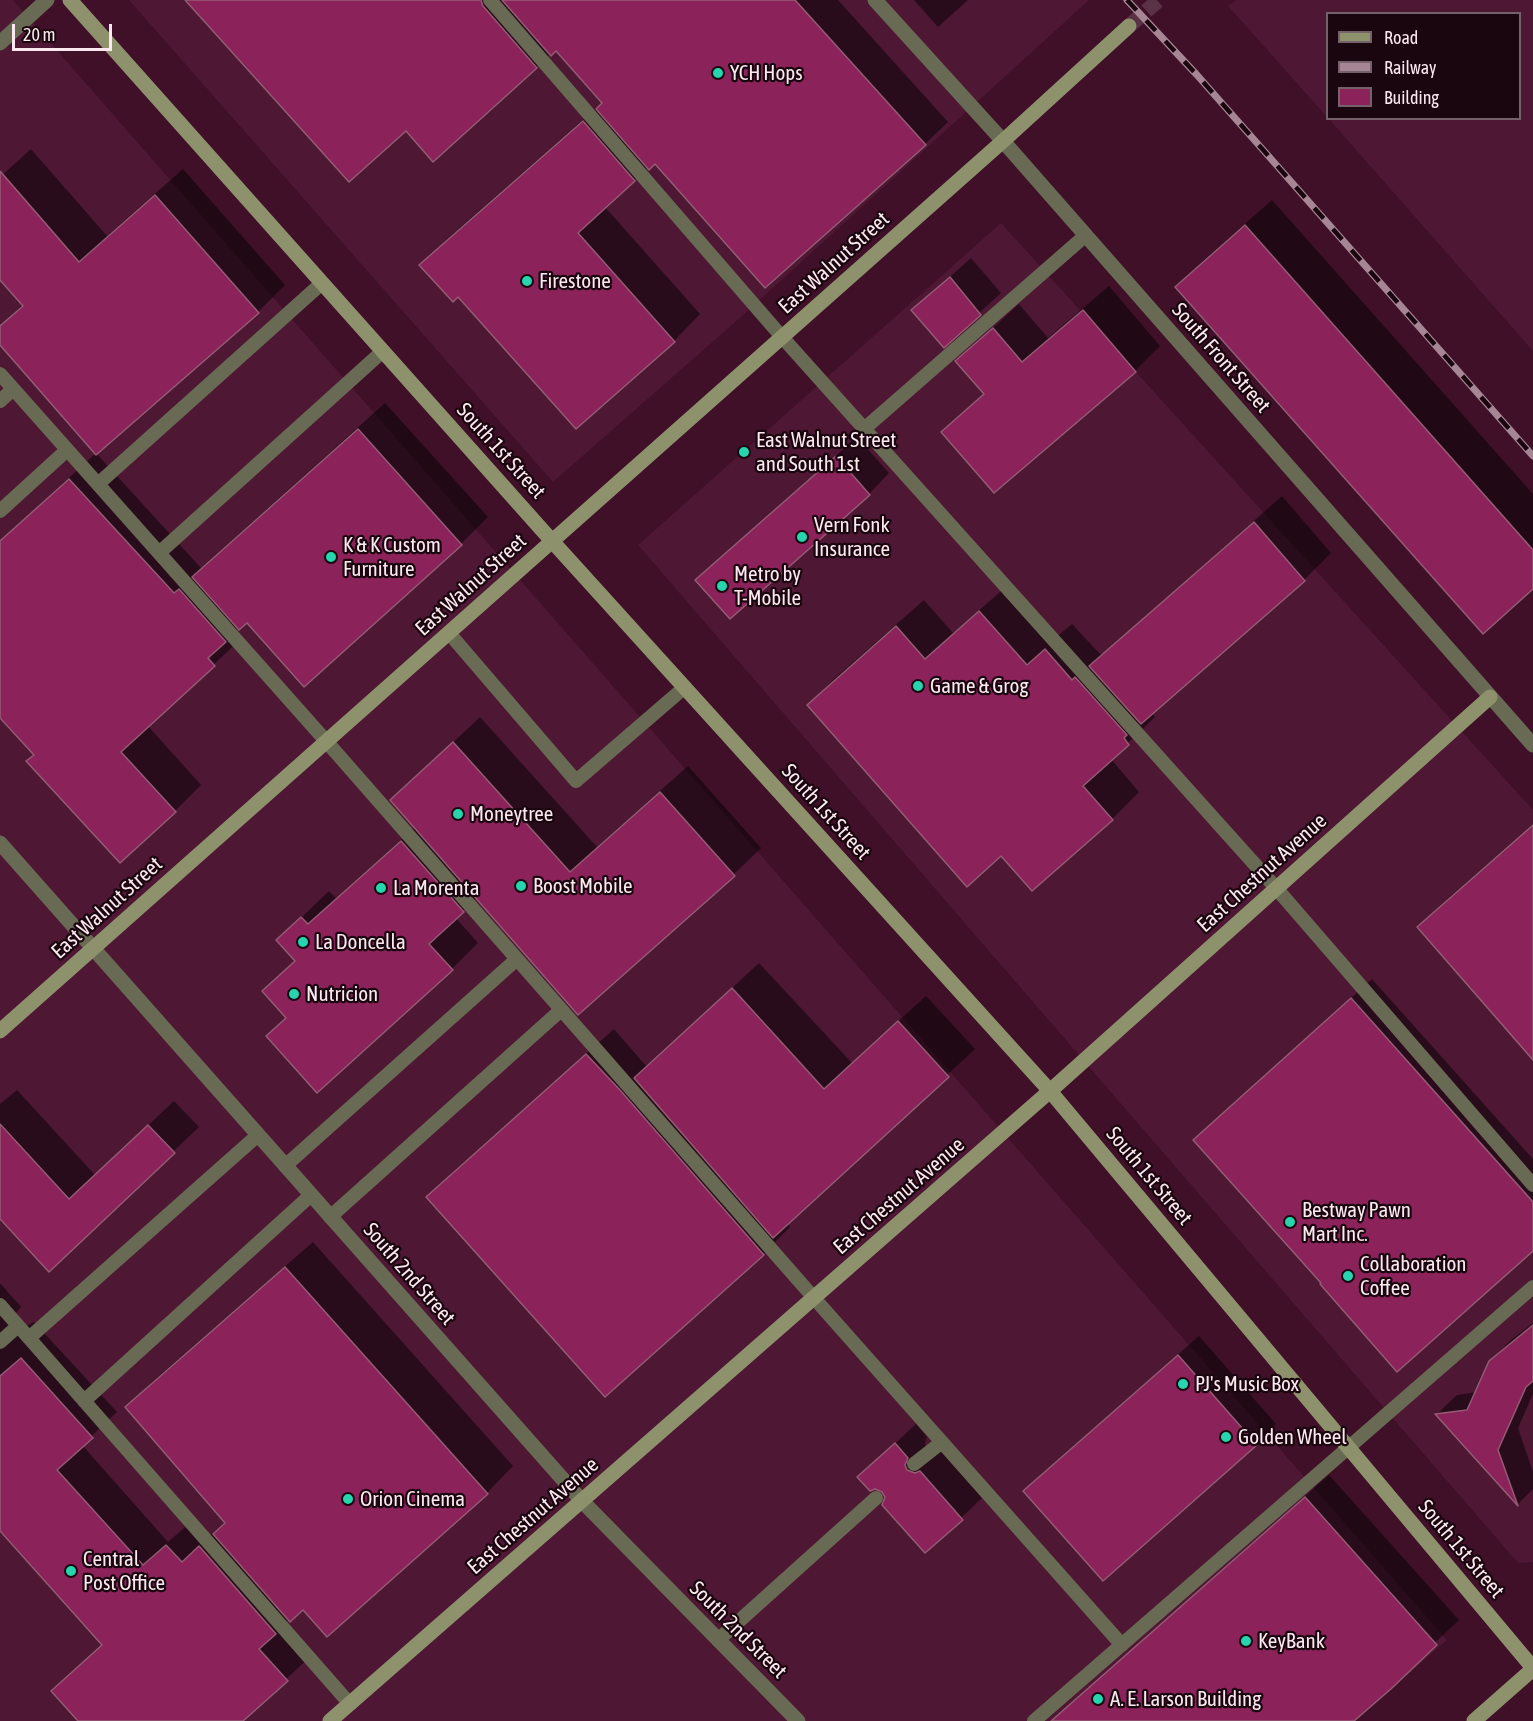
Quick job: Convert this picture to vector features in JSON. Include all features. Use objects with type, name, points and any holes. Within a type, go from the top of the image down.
[{"type":"street","points":[[0,43],[47,0]]},
{"type":"street","name":"South 1st Street","points":[[70,0],[552,541],[1050,1090],[1533,1669]]},
{"type":"street","name":"South Front Street","points":[[875,0],[1003,141],[1533,745]]},
{"type":"street","name":"East Walnut Street","points":[[0,1031],[1003,141],[1129,26]]},
{"type":"street","name":"East Chestnut Avenue","points":[[330,1721],[583,1502],[1050,1090],[1490,697]]},
{"type":"street","name":"South 2nd Street","points":[[0,843],[583,1502],[798,1721]]},
{"type":"street","points":[[1474,1721],[1533,1669]]},
{"type":"lane","points":[[490,0],[782,337],[1276,888],[1533,1185]]},
{"type":"lane","points":[[864,429],[1086,235]]},
{"type":"lane","points":[[98,484],[322,283]]},
{"type":"lane","points":[[159,553],[383,351]]},
{"type":"lane","points":[[0,374],[1122,1645]]},
{"type":"lane","points":[[0,401],[13,389]]},
{"type":"lane","points":[[0,511],[67,450]]},
{"type":"lane","points":[[449,633],[576,781],[685,687]]},
{"type":"lane","points":[[285,1166],[516,959]]},
{"type":"lane","points":[[330,1217],[561,1010]]},
{"type":"lane","points":[[29,1338],[258,1135]]},
{"type":"lane","points":[[84,1401],[311,1194]]},
{"type":"lane","points":[[1034,1721],[1533,1287]]},
{"type":"lane","points":[[0,1305],[350,1704]]},
{"type":"lane","points":[[0,1342],[18,1326]]},
{"type":"lane","points":[[914,1464],[942,1442]]},
{"type":"lane","points":[[718,1640],[876,1498]]},
{"type":"shaded area","points":[[0,0],[13,0],[1447,1640],[1355,1721],[0,1721]]},
{"type":"shaded area","points":[[129,0],[1089,0],[741,317],[553,482]]},
{"type":"shaded area","points":[[1236,0],[1533,0],[1533,351],[1330,120],[1521,120],[1521,12],[1326,12],[1326,116],[1228,6]]},
{"type":"shaded area","points":[[1001,223],[1533,810],[1533,1562],[1518,1563],[638,545]]},
{"type":"building","points":[[185,0],[481,0],[483,6],[537,68],[433,162],[406,131],[349,182]]},
{"type":"building","name":"YCH Hops","points":[[502,0],[795,0],[926,145],[765,288],[655,164],[649,170],[596,109],[602,103],[556,51],[551,56]]},
{"type":"building","name":"Firestone","points":[[583,121],[635,181],[578,233],[675,342],[576,429],[458,297],[453,302],[419,265]]},
{"type":"building","points":[[0,171],[79,262],[155,195],[259,313],[96,455],[0,345],[0,326],[23,306],[0,280]]},
{"type":"building","points":[[1245,225],[1533,550],[1533,589],[1483,634],[1175,287]]},
{"type":"building","points":[[950,277],[981,315],[944,348],[911,310]]},
{"type":"building","points":[[1083,310],[1136,372],[994,493],[941,432],[984,394],[955,361],[993,328],[1022,362]]},
{"type":"building","name":"K & K Custom Furniture","points":[[358,429],[462,545],[304,687],[247,623],[239,630],[192,577]]},
{"type":"building","points":[[836,456],[870,495],[730,619],[695,580]]},
{"type":"building","points":[[69,479],[174,593],[179,589],[226,642],[208,658],[215,666],[121,752],[176,812],[120,863],[26,761],[34,755],[0,718],[0,541]]},
{"type":"building","points":[[1254,522],[1305,581],[1141,724],[1089,666]]},
{"type":"building","points":[[979,611],[1027,665],[1045,649],[1072,680],[1075,677],[1127,735],[1124,738],[1129,745],[1083,786],[1113,820],[1032,891],[1001,856],[967,887],[807,705],[896,626],[925,659]]},
{"type":"building","points":[[453,742],[570,872],[660,792],[735,876],[578,1015],[390,800]]},
{"type":"building","points":[[1533,825],[1533,1060],[1417,927]]},
{"type":"building","points":[[401,841],[464,912],[429,944],[453,970],[317,1093],[266,1036],[286,1018],[262,991],[295,961],[276,940],[301,917],[308,924]]},
{"type":"building","points":[[732,988],[824,1089],[898,1021],[949,1077],[773,1238],[634,1078]]},
{"type":"building","points":[[1351,998],[1533,1202],[1533,1251],[1397,1372],[1193,1140]]},
{"type":"building","points":[[586,1054],[764,1255],[605,1397],[426,1197]]},
{"type":"building","points":[[0,1124],[69,1199],[148,1125],[175,1153],[49,1272],[0,1219]]},
{"type":"building","points":[[285,1267],[488,1494],[327,1637],[303,1610],[290,1622],[213,1534],[225,1523],[125,1407]]},
{"type":"building","points":[[1533,1325],[1533,1381],[1526,1387],[1498,1450],[1518,1506],[1435,1414],[1467,1410],[1489,1361]]},
{"type":"building","points":[[1178,1355],[1257,1445],[1103,1581],[1023,1491]]},
{"type":"building","points":[[21,1358],[93,1438],[57,1470],[143,1565],[166,1545],[182,1562],[199,1546],[276,1634],[259,1649],[288,1681],[243,1721],[78,1721],[51,1691],[102,1645],[0,1531],[0,1376]]},
{"type":"building","points":[[895,1443],[908,1458],[905,1465],[907,1470],[915,1473],[920,1471],[963,1520],[925,1553],[882,1505],[885,1497],[882,1492],[875,1489],[870,1491],[857,1477]]},
{"type":"building","points":[[1305,1497],[1437,1645],[1392,1688],[1354,1721],[1051,1721]]},
{"type":"tunnel","points":[[1129,26],[1159,0]]},
{"type":"railway","points":[[1127,0],[1197,75],[1533,456]]},
{"type":"place","name":"YCH Hops","points":[[718,73]]},
{"type":"place","name":"Firestone","points":[[527,281]]},
{"type":"place","name":"East Walnut Street and South 1st","points":[[744,452]]},
{"type":"place","name":"Vern Fonk Insurance","points":[[802,537]]},
{"type":"place","name":"K & K Custom Furniture","points":[[331,557]]},
{"type":"place","name":"Metro by T-Mobile","points":[[722,586]]},
{"type":"place","name":"Game & Grog","points":[[918,686]]},
{"type":"place","name":"Moneytree","points":[[458,814]]},
{"type":"place","name":"Boost Mobile","points":[[521,886]]},
{"type":"place","name":"La Morenta","points":[[381,888]]},
{"type":"place","name":"La Doncella","points":[[303,942]]},
{"type":"place","name":"Nutricion","points":[[294,994]]},
{"type":"place","name":"Bestway Pawn Mart Inc.","points":[[1290,1222]]},
{"type":"place","name":"Collaboration Coffee","points":[[1348,1276]]},
{"type":"place","name":"PJ's Music Box","points":[[1183,1384]]},
{"type":"place","name":"Golden Wheel","points":[[1226,1437]]},
{"type":"place","name":"Orion Cinema","points":[[348,1499]]},
{"type":"place","name":"Central Post Office","points":[[71,1571]]},
{"type":"place","name":"KeyBank","points":[[1246,1641]]},
{"type":"place","name":"A. E. Larson Building","points":[[1098,1699]]}]
